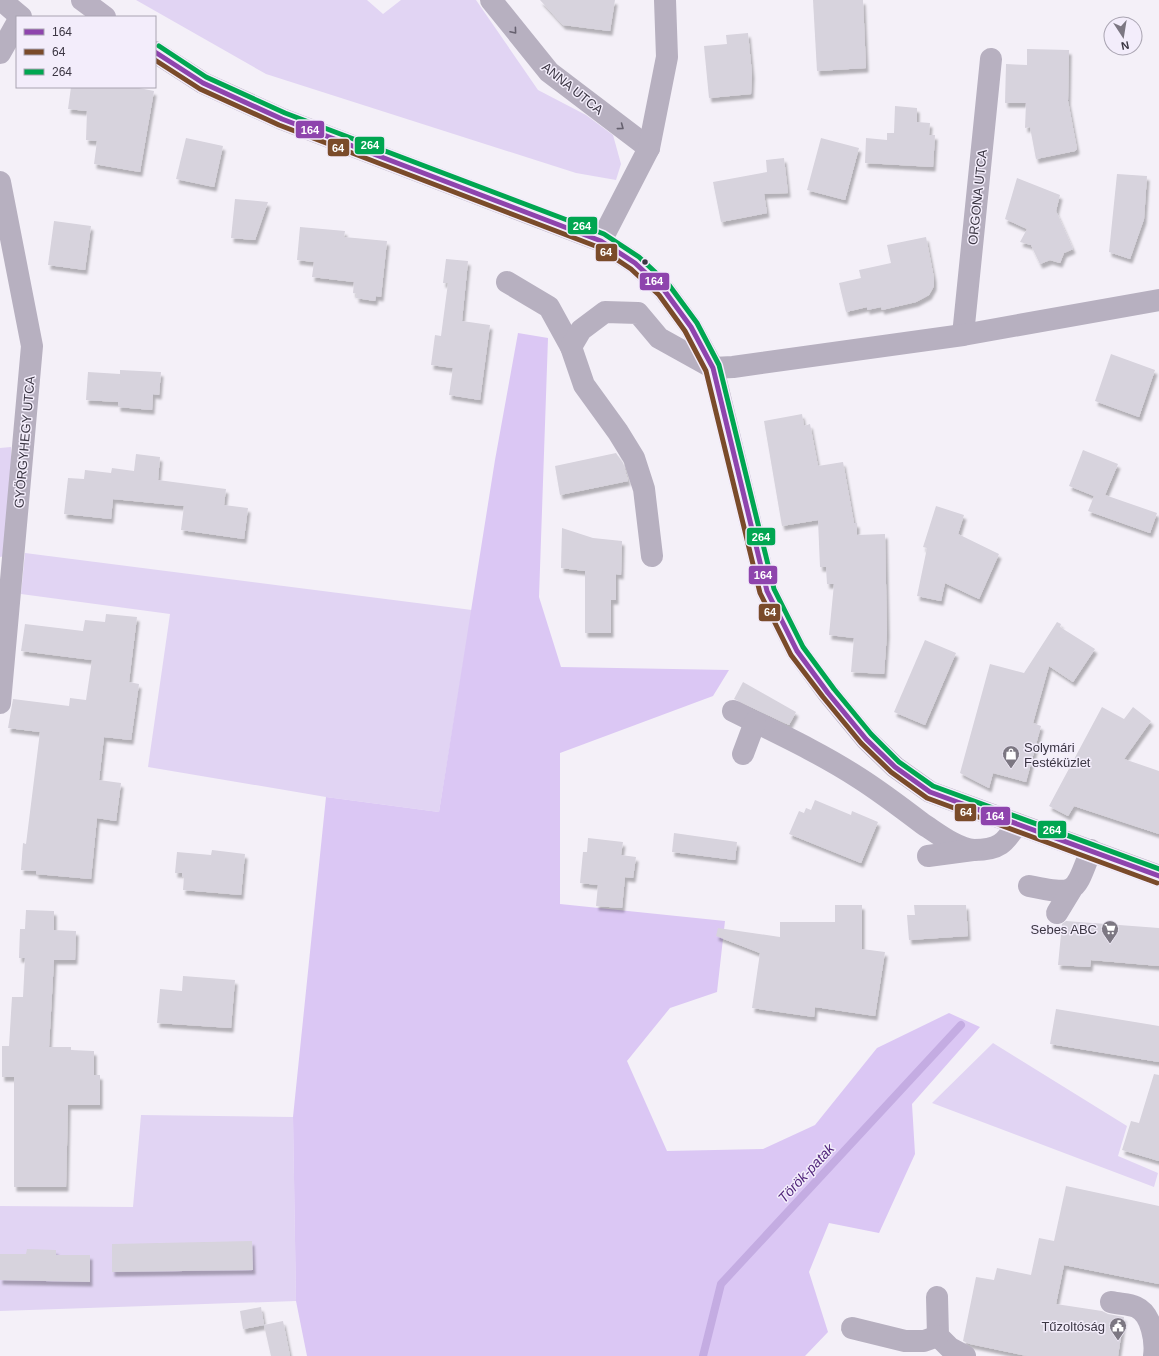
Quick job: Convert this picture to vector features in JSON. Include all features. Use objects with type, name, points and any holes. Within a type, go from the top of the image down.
[{"type":"main road","points":[[82,0],[104,16]]},
{"type":"main road","points":[[156,53],[203,83],[282,119],[601,241],[635,263],[664,290],[691,327],[713,368],[767,591],[797,651],[838,705],[866,738],[895,767],[930,792],[1159,876]]},
{"type":"street","points":[[1,0],[20,16]]},
{"type":"street","name":"ANNA UTCA","points":[[491,0],[549,72],[650,148]]},
{"type":"street","points":[[601,241],[650,148],[667,57],[665,0]]},
{"type":"street","points":[[0,53],[16,25]]},
{"type":"street","name":"ORGONA UTCA","points":[[963,335],[991,59]]},
{"type":"street","name":"GYÖRGYHEGY UTCA","points":[[0,182],[32,346],[0,703]]},
{"type":"street","points":[[507,282],[549,307],[571,347],[584,385],[618,432],[634,458],[644,489],[652,556]]},
{"type":"street","points":[[571,347],[581,330],[605,312],[638,314],[660,338],[713,368],[733,367],[963,335],[1159,300]]},
{"type":"street","points":[[733,711],[858,777],[928,827],[956,844],[973,850]]},
{"type":"street","points":[[743,754],[755,722]]},
{"type":"street","points":[[928,856],[997,847],[1006,841],[1017,824]]},
{"type":"street","points":[[1057,913],[1071,890],[1078,884],[1091,850]]},
{"type":"street","points":[[1029,886],[1057,892],[1071,890]]},
{"type":"street","points":[[937,1297],[938,1336],[950,1348],[965,1356]]},
{"type":"street","points":[[1111,1302],[1136,1307],[1144,1314],[1154,1334],[1154,1356]]},
{"type":"street","points":[[852,1328],[905,1341],[924,1341],[938,1336]]},
{"type":"shaded area","points":[[136,0],[367,0],[383,14],[401,0],[476,0],[538,90],[586,115],[613,135],[621,164],[616,180],[576,173],[266,74]]},
{"type":"shaded area","points":[[518,333],[548,338],[539,597],[561,667],[729,670],[713,696],[560,753],[560,904],[725,921],[717,992],[670,1008],[627,1061],[667,1151],[763,1149],[815,1125],[877,1048],[949,1013],[980,1027],[912,1104],[915,1154],[879,1233],[829,1223],[809,1272],[828,1332],[805,1356],[307,1356],[296,1301],[293,1117],[326,797],[439,812],[495,460]]},
{"type":"shaded area","points":[[11,447],[14,531],[9,554],[25,553],[0,557],[0,448]]},
{"type":"shaded area","points":[[25,553],[472,610],[439,812],[326,797],[148,767],[170,614],[21,594]]},
{"type":"shaded area","points":[[993,1043],[1127,1126],[1118,1156],[1158,1173],[1154,1187],[932,1103]]},
{"type":"shaded area","points":[[141,1115],[293,1117],[296,1301],[0,1311],[0,1206],[133,1207]]},
{"type":"building","points":[[540,0],[615,0],[610,31],[563,25]]},
{"type":"building","points":[[813,0],[863,0],[866,68],[817,71]]},
{"type":"building","points":[[748,33],[752,74],[751,94],[709,98],[704,46],[727,44],[726,35]]},
{"type":"building","points":[[1027,49],[1069,50],[1068,101],[1077,149],[1075,151],[1036,159],[1030,127],[1025,128],[1026,103],[1005,103],[1006,64],[1027,65]]},
{"type":"building","points":[[71,88],[139,88],[154,91],[140,172],[94,164],[97,141],[86,140],[87,111],[68,109]]},
{"type":"building","points":[[895,106],[917,108],[917,122],[930,123],[929,135],[935,135],[933,167],[865,163],[866,138],[887,140],[887,133],[894,133]]},
{"type":"building","points":[[186,138],[223,146],[214,187],[176,179]]},
{"type":"building","points":[[821,138],[859,148],[845,200],[807,190]]},
{"type":"building","points":[[784,158],[788,193],[764,194],[767,213],[721,222],[713,182],[767,172],[766,160]]},
{"type":"building","points":[[1117,174],[1147,176],[1144,219],[1130,259],[1109,252]]},
{"type":"building","points":[[1017,178],[1060,195],[1056,211],[1073,249],[1064,253],[1060,263],[1050,260],[1040,264],[1031,245],[1020,242],[1027,229],[1005,219]]},
{"type":"building","points":[[235,199],[268,202],[255,240],[231,238]]},
{"type":"building","points":[[54,221],[91,226],[85,270],[48,265]]},
{"type":"building","points":[[300,227],[345,231],[344,237],[387,241],[381,297],[376,296],[375,301],[356,298],[357,294],[353,293],[354,282],[312,277],[314,262],[297,260]]},
{"type":"building","points":[[926,237],[934,278],[934,286],[929,295],[916,302],[882,310],[881,307],[867,310],[867,307],[846,312],[839,283],[861,278],[859,270],[891,263],[887,245]]},
{"type":"building","points":[[446,259],[468,261],[462,321],[490,325],[480,400],[449,395],[453,368],[431,365],[435,335],[441,336],[448,283],[443,283]]},
{"type":"building","points":[[1111,354],[1155,370],[1139,417],[1095,401]]},
{"type":"building","points":[[120,370],[161,372],[159,395],[153,394],[152,410],[118,407],[118,402],[86,400],[88,372],[120,374]]},
{"type":"building","points":[[802,414],[804,426],[810,424],[818,466],[843,462],[854,523],[857,523],[857,535],[885,534],[887,633],[884,674],[851,672],[854,638],[829,635],[834,584],[827,584],[826,567],[820,567],[818,520],[782,526],[764,421]]},
{"type":"building","points":[[1083,450],[1118,464],[1105,495],[1157,513],[1150,533],[1088,511],[1094,496],[1069,486]]},
{"type":"building","points":[[616,453],[623,463],[628,481],[560,495],[555,466]]},
{"type":"building","points":[[136,454],[160,457],[158,480],[226,489],[224,505],[248,508],[244,539],[181,530],[184,506],[113,499],[111,519],[64,514],[68,478],[84,479],[85,470],[111,473],[112,468],[134,471]]},
{"type":"building","points":[[936,506],[964,515],[958,534],[999,554],[979,599],[945,583],[941,601],[917,596],[927,548],[923,547]]},
{"type":"building","points":[[562,528],[593,538],[622,541],[621,575],[616,574],[616,600],[611,600],[611,633],[585,633],[585,571],[561,568]]},
{"type":"building","points":[[106,614],[137,617],[129,682],[139,684],[131,740],[104,737],[99,780],[121,783],[116,821],[97,818],[91,879],[36,874],[36,871],[21,870],[23,843],[26,844],[40,732],[8,728],[13,699],[69,706],[70,698],[86,700],[92,660],[21,651],[25,624],[83,631],[85,620],[105,622]]},
{"type":"building","points":[[1057,622],[1061,624],[1060,627],[1095,649],[1073,682],[1049,666],[1033,723],[1041,726],[1026,782],[993,773],[989,788],[960,773],[990,664],[1024,673]]},
{"type":"building","points":[[925,640],[956,653],[925,725],[894,712]]},
{"type":"building","points":[[743,682],[796,712],[789,725],[734,699]]},
{"type":"building","points":[[1102,707],[1124,719],[1133,707],[1151,721],[1124,759],[1159,771],[1159,834],[1074,806],[1068,816],[1049,806]]},
{"type":"building","points":[[815,800],[851,815],[852,811],[878,822],[861,863],[789,834],[799,811],[804,813],[806,808],[811,810]]},
{"type":"building","points":[[674,833],[737,842],[735,860],[672,852]]},
{"type":"building","points":[[588,838],[623,842],[621,855],[636,857],[633,878],[625,877],[622,908],[596,906],[598,885],[580,883],[583,852],[587,852]]},
{"type":"building","points":[[212,850],[245,854],[241,895],[183,890],[184,877],[182,876],[182,873],[175,873],[177,852],[211,855]]},
{"type":"building","points":[[835,905],[862,905],[862,949],[885,952],[875,1016],[815,1007],[814,1017],[752,1008],[760,953],[716,936],[718,928],[780,937],[780,922],[835,922]]},
{"type":"building","points":[[914,905],[966,905],[968,936],[909,940],[907,915],[915,915]]},
{"type":"building","points":[[26,910],[54,911],[54,930],[76,931],[75,960],[54,960],[49,1047],[71,1047],[71,1050],[94,1051],[94,1075],[100,1075],[100,1105],[68,1105],[66,1187],[14,1187],[14,1077],[2,1077],[2,1046],[9,1046],[12,997],[23,997],[25,958],[19,958],[20,929],[25,929]]},
{"type":"building","name":"Sebes ABC","points":[[1066,921],[1159,928],[1159,966],[1091,960],[1090,967],[1058,965],[1062,924]]},
{"type":"building","points":[[183,976],[235,980],[231,1028],[157,1023],[160,989],[182,991]]},
{"type":"building","points":[[1056,1009],[1159,1026],[1159,1062],[1050,1044]]},
{"type":"building","points":[[1154,1074],[1159,1075],[1159,1161],[1122,1150],[1131,1121],[1139,1123]]},
{"type":"building","points":[[1066,1186],[1159,1206],[1159,1284],[1064,1265],[1056,1304],[1102,1311],[1108,1314],[1124,1317],[1118,1356],[1027,1356],[970,1344],[963,1341],[976,1277],[994,1280],[997,1268],[1031,1275],[1039,1238],[1054,1241]]},
{"type":"building","points":[[252,1241],[253,1270],[112,1272],[112,1244]]},
{"type":"building","points":[[27,1249],[56,1250],[56,1255],[90,1255],[90,1282],[0,1280],[0,1254],[26,1254]]},
{"type":"building","points":[[261,1307],[264,1325],[243,1329],[240,1311]]},
{"type":"building","points":[[283,1321],[290,1356],[271,1356],[264,1325]]},
{"type":"waterway","name":"Török-patak","points":[[703,1356],[721,1284],[961,1025]]},
{"type":"transit line","name":"264","points":[[159,46],[206,77],[285,113],[604,234],[639,257],[669,285],[697,323],[719,365],[774,589],[803,647],[834,689],[871,734],[899,762],[933,786],[1159,869]]},
{"type":"transit line","name":"164","points":[[156,53],[203,83],[282,119],[601,241],[635,263],[664,290],[691,327],[713,368],[767,591],[797,651],[828,693],[866,739],[895,767],[930,792],[1159,876]]},
{"type":"transit line","name":"64","points":[[156,61],[200,89],[279,125],[598,247],[631,269],[659,295],[685,331],[706,371],[760,593],[791,655],[861,743],[891,772],[927,798],[1157,883]]},
{"type":"place","name":"Solymári Festéküzlet","points":[[1011,769]]},
{"type":"place","name":"Sebes ABC","points":[[1110,944]]},
{"type":"place","name":"Tűzoltóság","points":[[1118,1341]]}]
